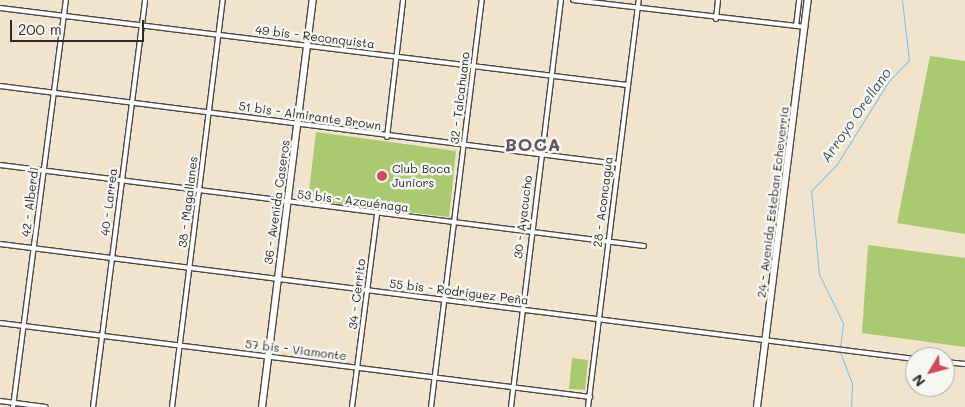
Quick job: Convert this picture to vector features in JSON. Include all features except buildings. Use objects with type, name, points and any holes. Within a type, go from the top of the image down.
[{"type":"main road","name":"36 - Avenida Caseros","points":[[262,407],[313,0]]},
{"type":"main road","name":"24 - Avenida Esteban Echeverría","points":[[757,407],[808,0]]},
{"type":"street","name":"42 - Alberdi","points":[[14,405],[66,0]]},
{"type":"street","name":"40 - Larrea","points":[[93,407],[145,0]]},
{"type":"street","name":"38 - Magallanes","points":[[172,407],[223,0]]},
{"type":"street","points":[[387,137],[404,0]]},
{"type":"street","name":"32 - Talcahuano","points":[[432,407],[482,0]]},
{"type":"street","name":"30 - Ayacucho","points":[[511,407],[561,0]]},
{"type":"street","points":[[573,0],[638,7],[716,19],[805,27]]},
{"type":"street","name":"28 - Aconcagua","points":[[588,407],[639,0]]},
{"type":"street","points":[[716,19],[718,0]]},
{"type":"street","points":[[796,26],[799,0]]},
{"type":"street","name":"49 bis - Reconquista","points":[[0,8],[473,68],[627,85]]},
{"type":"street","name":"51 bis - Almirante Brown","points":[[0,86],[131,104],[209,112],[387,137],[618,164]]},
{"type":"street","name":"53 bis - Azcuénaga","points":[[0,165],[200,189],[287,203],[644,246]]},
{"type":"street","name":"34 - Cerrito","points":[[352,407],[377,214]]},
{"type":"street","name":"55 bis - Rodríguez Peña","points":[[0,244],[522,310],[599,322],[765,343],[905,358]]},
{"type":"street","name":"57 bis - Viamonte","points":[[0,323],[590,397]]},
{"type":"street","points":[[0,401],[14,405],[46,407]]},
{"type":"green space","points":[[930,56],[965,61],[965,234],[897,223]]},
{"type":"green space","name":"Club Boca Juniors","points":[[316,132],[456,151],[449,217],[308,200]]},
{"type":"green space","points":[[868,245],[965,258],[965,347],[862,333]]},
{"type":"green space","points":[[572,358],[588,360],[585,390],[569,389]]},
{"type":"waterway","name":"Arroyo Orellano","points":[[840,348],[843,323],[819,274],[811,191],[837,164],[888,82],[909,60],[902,0]]},
{"type":"waterway","name":"Arroyo Orellano","points":[[840,352],[852,383],[851,407]]},
{"type":"place","name":"Club Boca Juniors","points":[[382,176]]},
{"type":"district","name":"BOCA","points":[[533,144]]}]
